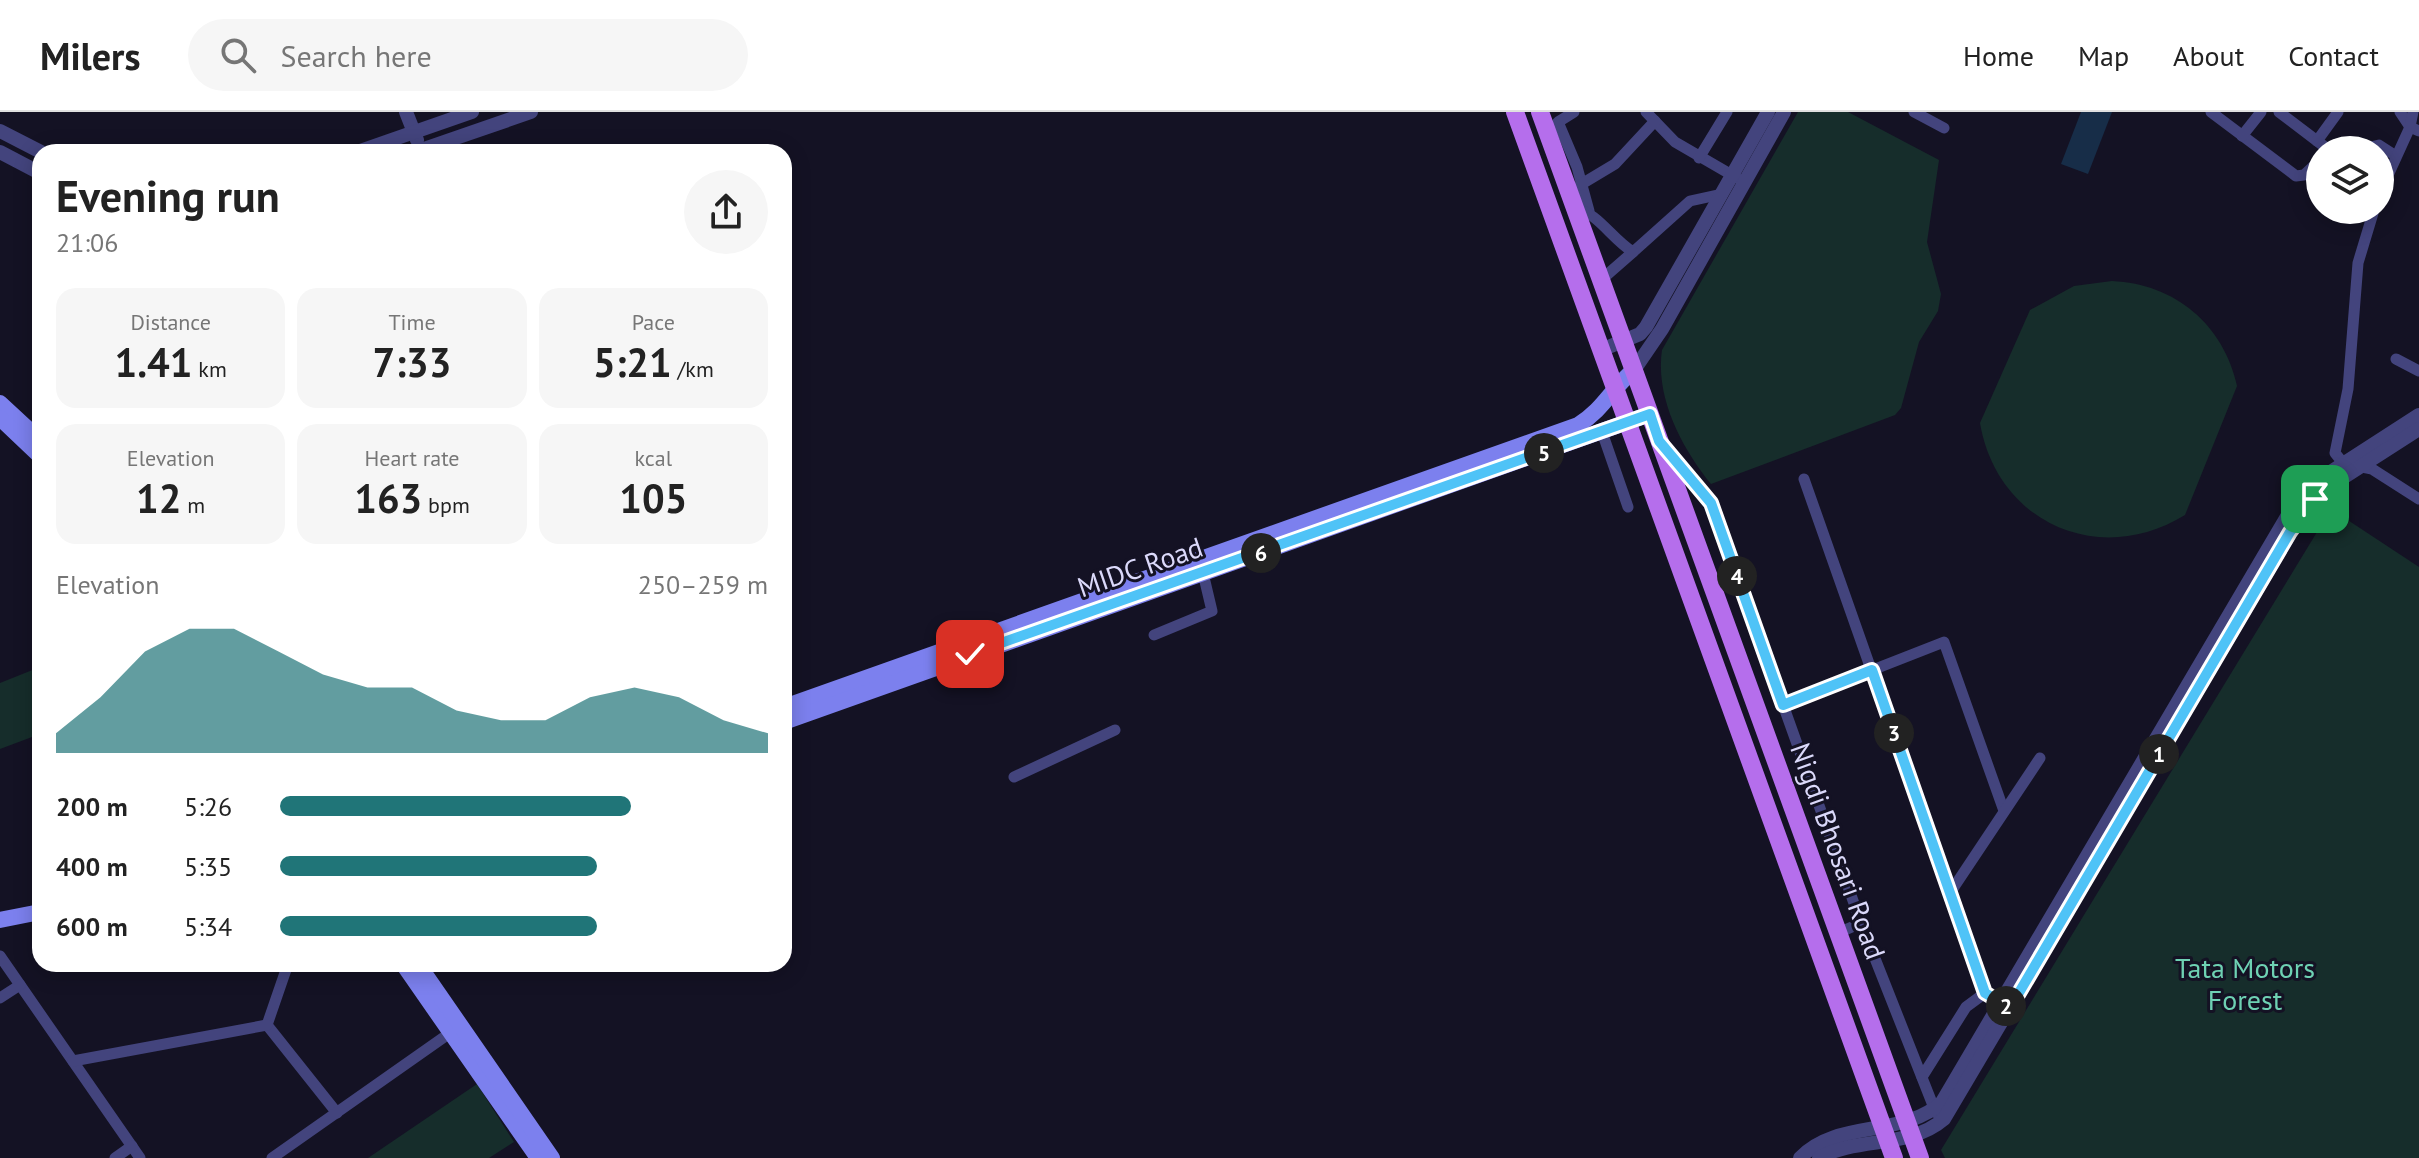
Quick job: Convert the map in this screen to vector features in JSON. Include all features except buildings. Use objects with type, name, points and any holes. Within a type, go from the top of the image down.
[{"type":"main road","name":"Nigdi Bhosari Road","points":[[1515,112],[1887,1141]]},
{"type":"main road","name":"Nigdi Bhosari Road","points":[[1540,112],[1582,209],[1601,280],[1920,1158]]},
{"type":"main road","points":[[792,704],[1119,594],[1578,425],[1600,411],[1615,386],[1634,370]]},
{"type":"main road","points":[[0,403],[32,433]]},
{"type":"main road","name":"MIDC Road","points":[[792,719],[1119,594],[1203,573],[1650,414]]},
{"type":"main road","points":[[0,418],[32,448]]},
{"type":"main road","points":[[0,920],[32,914]]},
{"type":"main road","points":[[0,931],[32,925]]},
{"type":"main road","points":[[410,972],[552,1158]]},
{"type":"main road","points":[[423,972],[538,1158]]},
{"type":"street","points":[[406,112],[433,144]]},
{"type":"street","points":[[420,144],[423,112]]},
{"type":"street","points":[[380,144],[472,112]]},
{"type":"street","points":[[447,144],[531,112]]},
{"type":"street","points":[[1574,112],[1558,122],[1577,167],[1582,209],[1633,252]]},
{"type":"street","points":[[1699,158],[1727,112]]},
{"type":"street","points":[[1634,370],[1662,329],[1739,179],[1768,112]]},
{"type":"street","points":[[1601,350],[1640,334],[1653,317],[1722,194],[1739,179],[1784,112]]},
{"type":"street","points":[[1914,112],[1944,128]]},
{"type":"street","points":[[2211,112],[2296,176],[2306,173]]},
{"type":"street","points":[[2242,136],[2261,112]]},
{"type":"street","points":[[2279,112],[2310,136]]},
{"type":"street","points":[[2400,112],[2414,129]]},
{"type":"street","points":[[2394,161],[2414,129],[2413,112]]},
{"type":"street","points":[[2320,136],[2336,113]]},
{"type":"street","points":[[1580,185],[1615,164],[1650,117],[1675,142],[1739,179]]},
{"type":"street","points":[[0,131],[32,147]]},
{"type":"street","points":[[0,152],[32,169]]},
{"type":"street","points":[[1601,280],[1690,201],[1722,194]]},
{"type":"street","points":[[2370,224],[2352,296],[2348,389],[2335,448],[2351,465],[2372,469],[2419,499]]},
{"type":"street","points":[[2396,359],[2419,371]]},
{"type":"street","points":[[1819,1158],[1846,1148],[1887,1141],[1952,1108],[2005,1005],[2117,814],[2304,510],[2351,465],[2419,415]]},
{"type":"street","points":[[2351,465],[2419,429]]},
{"type":"street","points":[[1602,432],[1628,507]]},
{"type":"street","points":[[1659,441],[1711,503],[1861,923],[1937,1116]]},
{"type":"street","points":[[1804,479],[1985,993],[2005,1005]]},
{"type":"street","points":[[1154,635],[1212,611],[1203,573]]},
{"type":"street","points":[[1783,705],[1944,642],[2004,811]]},
{"type":"street","points":[[1014,777],[1115,730]]},
{"type":"street","points":[[1950,893],[2040,758]]},
{"type":"street","points":[[1838,933],[1861,923]]},
{"type":"street","points":[[0,956],[140,1158]]},
{"type":"street","points":[[267,1025],[285,972]]},
{"type":"street","points":[[0,998],[20,985]]},
{"type":"street","points":[[1922,1077],[1966,1007],[1985,993]]},
{"type":"street","points":[[73,1061],[267,1025]]},
{"type":"street","points":[[267,1025],[337,1113]]},
{"type":"street","points":[[272,1158],[456,1029]]},
{"type":"street","points":[[1800,1158],[1820,1142],[1887,1141]]},
{"type":"street","points":[[115,1158],[132,1146]]},
{"type":"green space","points":[[1798,112],[1848,112],[1939,160],[1927,242],[1941,294],[1938,311],[1919,342],[1901,408],[1895,415],[1711,484],[1690,455],[1673,422],[1663,386],[1662,350]]},
{"type":"green space","points":[[2112,281],[2156,290],[2193,311],[2220,344],[2237,386],[2185,515],[2152,530],[2119,537],[2087,536],[2057,526],[2030,510],[2007,487],[1990,458],[1980,423],[2030,310],[2074,286]]},
{"type":"green space","name":"Tata Motors Forest","points":[[2331,509],[2419,567],[2419,1158],[1945,1158],[1941,1150]]},
{"type":"green space","points":[[32,670],[32,737],[0,749],[0,683]]},
{"type":"green space","points":[[477,1084],[514,1142],[489,1158],[368,1158]]},
{"type":"water","points":[[2081,112],[2112,112],[2088,174],[2061,164]]},
{"type":"route","points":[[970,654],[1650,414],[1659,441],[1701,487],[1711,503],[1783,705],[1872,670],[1985,993],[2010,1008],[2290,532],[2315,499]]}]
